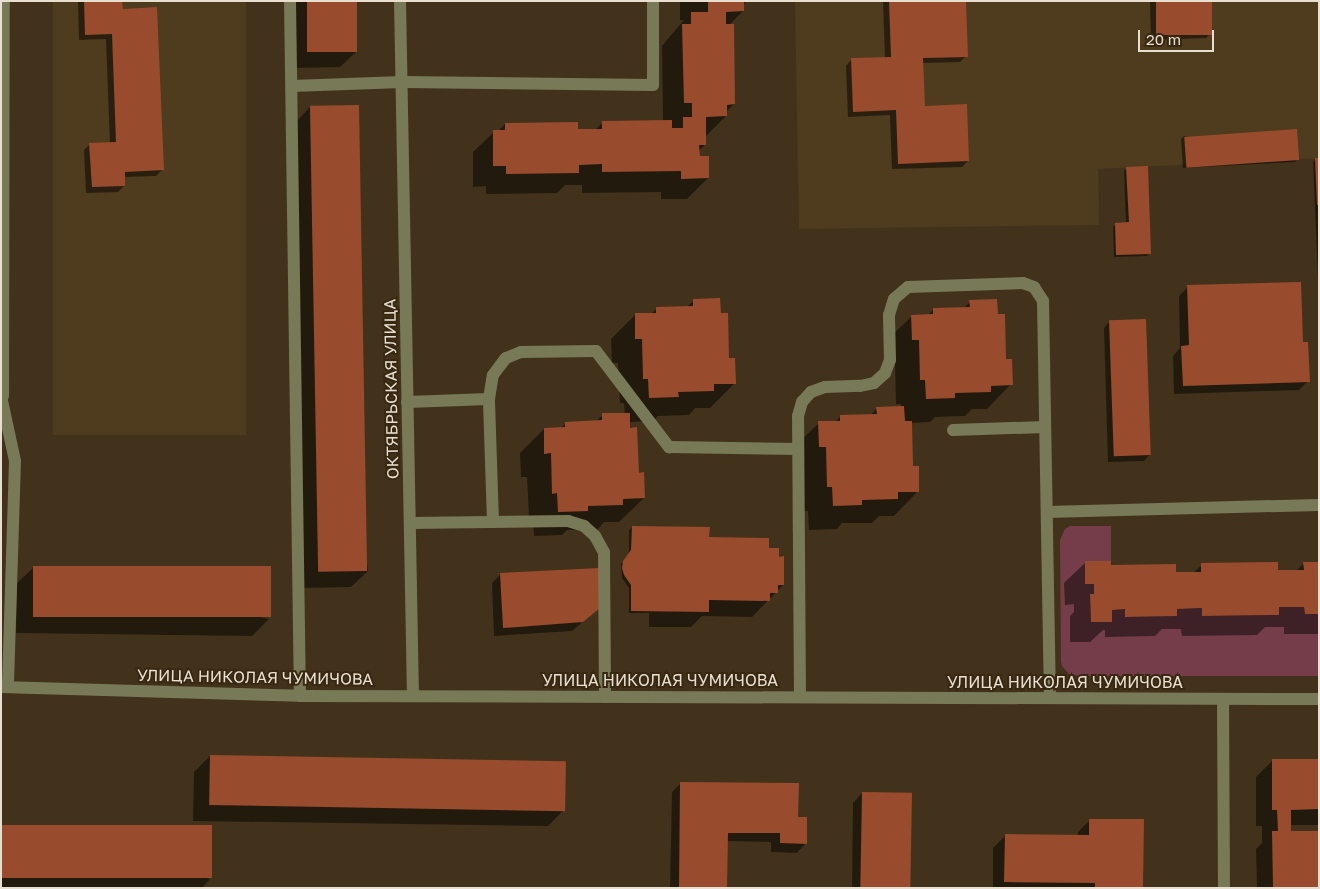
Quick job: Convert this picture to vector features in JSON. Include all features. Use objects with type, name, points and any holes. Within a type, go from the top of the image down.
[{"type":"street","points":[[4,1],[2,396],[15,460],[5,687]]},
{"type":"street","points":[[290,1],[300,696]]},
{"type":"street","name":"ОКТЯБРЬСКАЯ УЛИЦА","points":[[400,1],[413,696]]},
{"type":"street","points":[[292,86],[402,82],[653,85],[653,1]]},
{"type":"street","points":[[800,697],[798,416],[802,402],[811,392],[825,387],[860,386],[874,383],[885,373],[890,360],[889,315],[894,299],[908,287],[1023,282],[1034,287],[1043,301],[1050,698]]},
{"type":"street","points":[[493,522],[489,398],[493,374],[506,358],[521,352],[596,350],[669,448],[798,449]]},
{"type":"street","points":[[407,402],[489,398]]},
{"type":"street","points":[[953,430],[1045,426]]},
{"type":"street","points":[[1047,512],[1319,505]]},
{"type":"street","points":[[410,523],[568,521],[584,526],[595,536],[604,552],[605,697]]},
{"type":"street","name":"УЛИЦА НИКОЛАЯ ЧУМИЧОВА","points":[[5,687],[300,696],[1319,699]]},
{"type":"street","points":[[1223,699],[1224,888]]},
{"type":"shaded area","points":[[53,1],[246,1],[246,435],[53,435]]},
{"type":"shaded area","points":[[795,1],[1319,1],[1319,158],[1098,169],[1099,225],[799,229]]},
{"type":"shaded area","points":[[1070,526],[1111,526],[1111,561],[1085,562],[1085,584],[1094,584],[1094,594],[1090,595],[1091,622],[1112,622],[1112,610],[1125,609],[1125,617],[1176,616],[1177,609],[1202,608],[1202,616],[1279,615],[1279,607],[1304,607],[1305,614],[1319,614],[1319,676],[1079,676],[1069,674],[1062,666],[1061,661],[1060,540],[1065,529]]},
{"type":"building","points":[[84,1],[122,1],[123,9],[157,7],[164,170],[125,172],[125,186],[92,187],[89,143],[116,142],[112,34],[85,35]]},
{"type":"building","points":[[307,1],[357,1],[357,52],[307,52]]},
{"type":"building","points":[[708,1],[744,1],[744,11],[726,12],[726,24],[734,24],[735,104],[727,105],[727,116],[706,117],[706,145],[699,145],[700,156],[709,156],[709,178],[681,179],[681,171],[602,172],[602,164],[579,165],[579,173],[506,174],[506,166],[493,166],[493,130],[505,130],[505,123],[578,122],[578,129],[602,129],[602,121],[672,120],[672,128],[683,128],[683,117],[692,117],[692,103],[684,103],[682,24],[691,24],[691,12],[708,12]]},
{"type":"building","points":[[889,1],[966,1],[968,57],[923,58],[925,106],[967,104],[969,161],[898,164],[896,110],[853,112],[851,58],[891,57]]},
{"type":"building","points":[[1156,1],[1212,1],[1212,35],[1156,35]]},
{"type":"building","points":[[359,105],[367,571],[318,572],[310,106]]},
{"type":"building","points":[[1297,129],[1299,160],[1186,168],[1184,137]]},
{"type":"building","points":[[1315,158],[1319,158],[1319,205],[1317,205]]},
{"type":"building","points":[[1148,166],[1151,254],[1116,255],[1115,223],[1129,222],[1126,167]]},
{"type":"building","points":[[1301,282],[1303,342],[1308,342],[1310,382],[1183,386],[1181,346],[1189,345],[1187,285]]},
{"type":"building","points":[[720,298],[721,313],[728,313],[729,358],[735,358],[736,384],[714,384],[714,391],[678,392],[679,397],[649,398],[648,379],[643,379],[642,339],[635,339],[635,313],[656,313],[656,307],[693,306],[693,299]]},
{"type":"building","points":[[997,299],[998,314],[1005,314],[1006,359],[1012,359],[1013,385],[991,386],[991,392],[955,393],[955,398],[926,399],[925,380],[920,380],[919,340],[912,340],[911,315],[933,314],[933,308],[970,307],[969,300]]},
{"type":"building","points":[[1146,319],[1151,455],[1114,456],[1109,320]]},
{"type":"building","points":[[904,406],[905,421],[912,421],[913,466],[919,466],[919,492],[898,492],[898,499],[862,500],[862,505],[833,506],[832,487],[827,487],[826,447],[819,447],[818,421],[840,421],[840,415],[877,414],[876,407]]},
{"type":"building","points":[[602,413],[630,413],[630,428],[637,427],[639,473],[644,472],[645,498],[623,499],[623,505],[588,506],[588,511],[558,512],[557,493],[552,494],[551,453],[544,454],[544,428],[565,427],[565,422],[602,420]]},
{"type":"building","points":[[632,526],[710,527],[709,537],[769,538],[769,548],[779,548],[779,557],[784,556],[784,585],[778,585],[778,593],[770,593],[770,601],[709,600],[709,612],[631,611],[631,585],[624,575],[622,568],[623,561],[631,550]]},
{"type":"building","points":[[1085,561],[1111,561],[1111,565],[1176,564],[1176,572],[1201,572],[1201,563],[1278,562],[1278,570],[1304,570],[1303,562],[1319,562],[1319,614],[1305,614],[1304,607],[1279,607],[1279,615],[1202,616],[1202,608],[1177,609],[1177,616],[1125,617],[1125,609],[1112,610],[1112,622],[1091,622],[1090,594],[1094,594],[1094,584],[1085,584]]},
{"type":"building","points":[[33,566],[271,566],[271,617],[33,617]]},
{"type":"building","points":[[600,568],[600,608],[583,622],[503,628],[500,573]]},
{"type":"building","points":[[210,755],[566,761],[565,811],[209,805]]},
{"type":"building","points":[[1272,759],[1319,759],[1319,809],[1291,810],[1291,831],[1319,831],[1319,888],[1273,888],[1272,831],[1278,831],[1277,810],[1272,810]]},
{"type":"building","points":[[680,782],[799,783],[798,817],[807,817],[807,844],[780,843],[780,833],[728,833],[727,888],[679,888]]},
{"type":"building","points":[[862,792],[912,793],[910,888],[860,888]]},
{"type":"building","points":[[1089,819],[1144,819],[1143,888],[1095,888],[1095,883],[1004,882],[1005,834],[1089,835]]},
{"type":"building","points":[[1,825],[212,825],[212,878],[1,878]]}]
